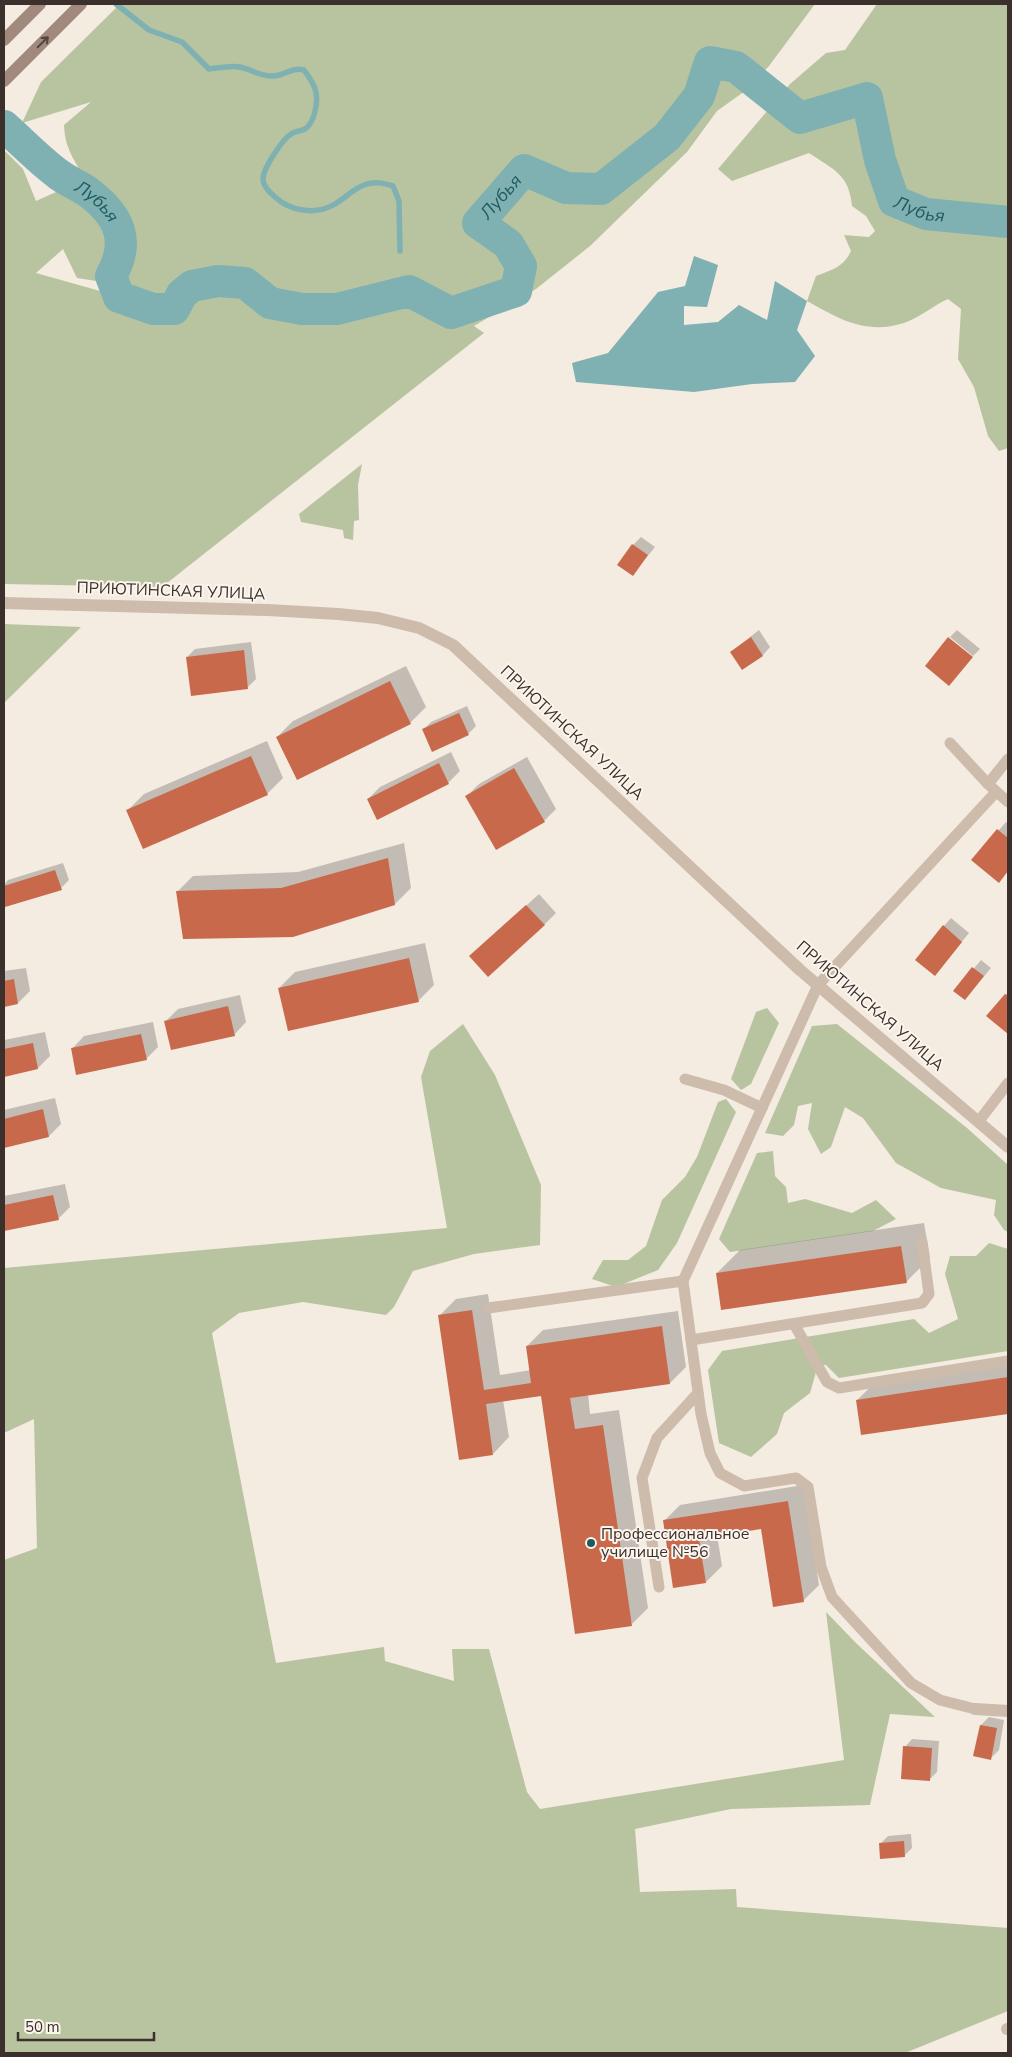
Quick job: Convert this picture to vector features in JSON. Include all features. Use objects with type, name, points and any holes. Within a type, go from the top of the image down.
[{"type":"main road","points":[[4,40],[40,4]]},
{"type":"main road","points":[[6,79],[81,4]]},
{"type":"street","name":"ПРИЮТИНСКАЯ УЛИЦА","points":[[4,603],[338,614],[378,618],[419,628],[453,645],[483,670],[818,985],[1008,1147]]},
{"type":"street","points":[[975,1709],[1008,1712]]},
{"type":"lane","points":[[950,743],[992,788],[1008,802]]},
{"type":"lane","points":[[975,1709],[940,1700],[911,1683],[832,1597],[822,1567],[808,1487],[796,1478],[744,1486],[720,1473],[710,1453],[698,1393],[683,1280],[818,985],[992,788],[1008,759]]},
{"type":"lane","points":[[685,1079],[724,1090],[762,1108]]},
{"type":"lane","points":[[979,1121],[1008,1083]]},
{"type":"lane","points":[[691,1340],[922,1303],[929,1294],[922,1242]]},
{"type":"lane","points":[[488,1308],[683,1280]]},
{"type":"lane","points":[[794,1324],[827,1382],[840,1388],[1008,1361]]},
{"type":"lane","points":[[659,1587],[642,1478],[657,1438],[698,1393]]},
{"type":"green space","points":[[120,4],[815,4],[769,66],[745,91],[717,111],[687,152],[590,246],[536,289],[474,326],[484,333],[162,587],[4,584],[4,150],[23,169],[36,201],[85,179],[68,147],[64,125],[91,102],[22,123],[41,82]],"holes":[[[63,249],[77,278],[103,282],[118,296],[36,273]]]},
{"type":"green space","points":[[877,4],[1008,4],[1008,448],[999,451],[988,436],[974,387],[958,359],[961,309],[948,299],[910,321],[877,327],[865,326],[842,319],[807,301],[816,276],[837,267],[845,261],[851,251],[844,235],[869,237],[875,231],[866,216],[852,206],[848,187],[839,174],[809,153],[732,181],[718,169],[790,84],[826,53],[845,50]]},
{"type":"green space","points":[[362,464],[358,485],[359,520],[354,521],[353,540],[344,538],[343,530],[301,522],[299,514]]},
{"type":"green space","points":[[4,624],[81,627],[4,703]]},
{"type":"green space","points":[[767,1008],[779,1023],[751,1084],[741,1090],[731,1079],[756,1012]]},
{"type":"green space","points":[[463,1024],[495,1075],[541,1185],[540,1245],[474,1254],[413,1271],[394,1307],[386,1315],[303,1302],[239,1313],[212,1333],[276,1663],[384,1647],[385,1661],[454,1681],[452,1649],[489,1649],[527,1792],[540,1809],[844,1760],[826,1612],[857,1644],[935,1717],[890,1714],[870,1805],[731,1809],[635,1829],[640,1892],[736,1889],[737,1907],[1008,1928],[1008,2011],[905,2053],[4,2053],[4,1560],[37,1548],[34,1419],[4,1433],[4,1268],[447,1228],[421,1077],[430,1051]]},
{"type":"green space","points":[[837,1024],[967,1128],[1008,1165],[1008,1232],[1004,1230],[994,1215],[996,1200],[941,1188],[896,1163],[863,1118],[845,1107],[831,1147],[821,1154],[808,1129],[812,1103],[798,1106],[794,1125],[783,1136],[765,1133],[812,1026]]},
{"type":"green space","points":[[726,1099],[736,1112],[677,1243],[658,1270],[616,1287],[592,1279],[603,1260],[628,1260],[646,1246],[662,1200],[685,1177],[697,1157],[718,1102]]},
{"type":"green space","points":[[773,1151],[775,1176],[786,1187],[788,1203],[805,1199],[852,1213],[876,1200],[896,1219],[873,1231],[730,1252],[719,1239],[757,1153]]},
{"type":"green space","points":[[989,1243],[1008,1249],[1008,1351],[839,1378],[826,1365],[818,1365],[810,1393],[784,1413],[777,1434],[751,1457],[719,1443],[708,1370],[722,1351],[914,1319],[929,1333],[958,1319],[945,1274],[950,1256],[976,1256]]},
{"type":"water","points":[[694,256],[718,265],[707,307],[684,306],[684,325],[718,322],[739,305],[767,320],[775,281],[807,301],[797,330],[815,356],[795,382],[752,384],[694,392],[576,382],[572,363],[608,353],[658,292],[685,286]]},
{"type":"building","points":[[632,544],[648,555],[633,576],[617,565]]},
{"type":"building","points":[[751,637],[763,656],[742,670],[730,652]]},
{"type":"building","points":[[948,637],[973,657],[949,686],[925,666]]},
{"type":"building","points":[[244,650],[248,689],[191,696],[186,657]]},
{"type":"building","points":[[390,681],[411,724],[297,780],[276,737]]},
{"type":"building","points":[[459,713],[469,735],[432,752],[422,729]]},
{"type":"building","points":[[251,756],[268,795],[143,849],[126,810]]},
{"type":"building","points":[[439,763],[449,784],[377,820],[367,799]]},
{"type":"building","points":[[514,768],[545,822],[496,850],[465,796]]},
{"type":"building","points":[[997,829],[1008,838],[1008,871],[999,883],[971,860]]},
{"type":"building","points":[[388,858],[395,905],[293,937],[183,939],[176,891],[281,888]]},
{"type":"building","points":[[55,870],[62,890],[5,907],[4,886]]},
{"type":"building","points":[[526,905],[545,925],[488,977],[469,956]]},
{"type":"building","points":[[943,925],[962,942],[935,976],[915,960]]},
{"type":"building","points":[[409,958],[419,1002],[288,1031],[278,988]]},
{"type":"building","points":[[972,967],[984,976],[965,1000],[953,991]]},
{"type":"building","points":[[14,979],[18,1004],[4,1007],[4,981]]},
{"type":"building","points":[[1005,994],[1008,996],[1008,1034],[986,1016]]},
{"type":"building","points":[[228,1006],[235,1036],[171,1050],[164,1021]]},
{"type":"building","points":[[141,1034],[147,1060],[76,1075],[71,1048]]},
{"type":"building","points":[[33,1043],[38,1069],[4,1077],[4,1049]]},
{"type":"building","points":[[43,1109],[49,1137],[4,1148],[4,1119]]},
{"type":"building","points":[[53,1195],[59,1220],[4,1231],[4,1205]]},
{"type":"building","points":[[901,1246],[907,1283],[721,1310],[716,1273]]},
{"type":"building","name":"Профессиональное училище №56","points":[[472,1310],[484,1390],[531,1383],[526,1346],[662,1326],[670,1384],[570,1398],[575,1429],[603,1425],[632,1626],[575,1634],[541,1396],[486,1404],[493,1455],[459,1460],[438,1315]]},
{"type":"building","points":[[1008,1377],[1008,1414],[861,1435],[856,1400]]},
{"type":"building","points":[[788,1501],[804,1602],[773,1607],[761,1529],[699,1539],[706,1583],[673,1588],[663,1520]]},
{"type":"building","points":[[980,1725],[997,1728],[991,1760],[973,1756]]},
{"type":"building","points":[[903,1746],[932,1748],[930,1781],[901,1779]]},
{"type":"building","points":[[904,1841],[905,1857],[880,1859],[879,1843]]},
{"type":"waterway","points":[[116,4],[149,30],[182,42],[209,69],[237,66],[269,76],[300,69],[304,70],[312,81],[315,90],[315,113],[308,126],[291,134],[270,161],[264,174],[263,182],[265,186],[281,202],[296,209],[312,211],[320,210],[339,202],[364,185],[379,183],[393,186],[399,201],[400,251]]},
{"type":"waterway","name":"Лубья","points":[[4,126],[51,169],[88,192],[107,210],[114,219],[121,240],[117,263],[111,276],[119,297],[153,309],[174,309],[182,294],[192,286],[218,281],[245,283],[270,303],[302,309],[337,309],[409,291],[451,313],[516,291],[521,266],[508,244],[478,223],[524,170],[566,188],[601,189],[667,137],[699,96],[710,62],[736,67],[800,118],[867,98],[880,160],[894,201],[926,214],[1008,222]]},
{"type":"place","name":"Профессиональное училище №56","points":[[591,1543]]}]
